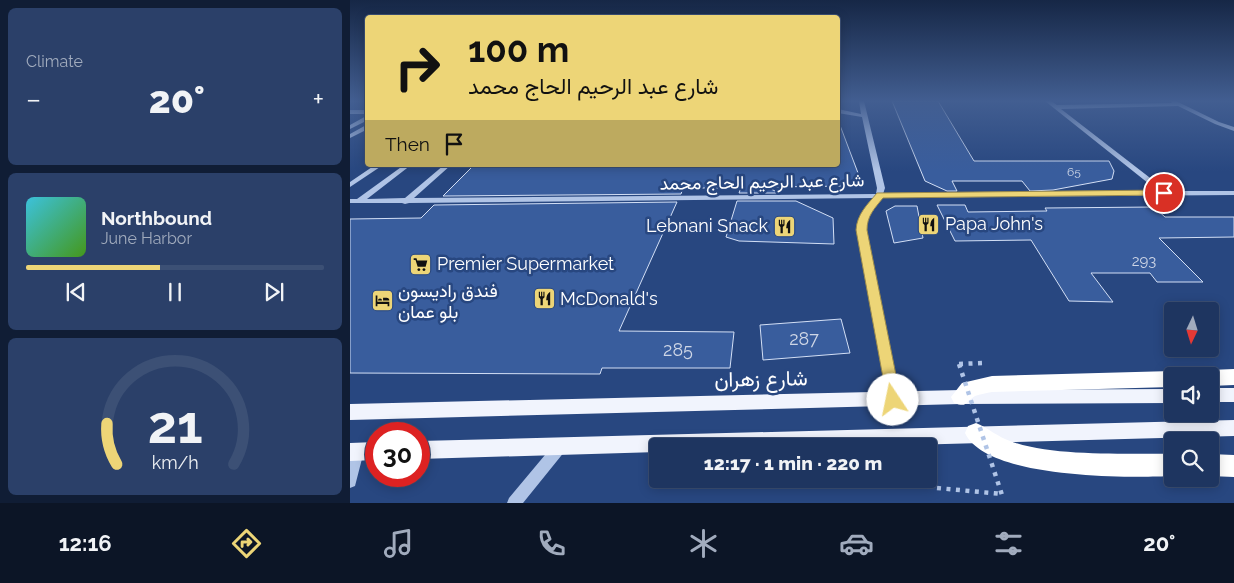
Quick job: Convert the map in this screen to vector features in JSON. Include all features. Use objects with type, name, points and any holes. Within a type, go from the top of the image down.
[{"type":"highway","points":[[1219,378],[1234,377]]},
{"type":"highway","points":[[961,397],[969,389],[992,384],[1164,379]]},
{"type":"highway","points":[[976,433],[1010,452],[1044,459],[1164,465]]},
{"type":"highway","points":[[1219,465],[1234,466]]},
{"type":"main road","points":[[1219,395],[1234,395]]},
{"type":"main road","name":"شارع زهران","points":[[350,412],[961,397],[1164,396]]},
{"type":"main road","points":[[430,450],[976,433],[1234,428]]},
{"type":"street","points":[[867,124],[880,183],[880,195],[865,213],[862,221],[862,230],[893,400]]},
{"type":"street","points":[[1079,124],[1164,193]]},
{"type":"street","points":[[1221,124],[1234,129]]},
{"type":"street","points":[[350,136],[365,128]]},
{"type":"street","points":[[350,186],[377,167]]},
{"type":"street","points":[[354,201],[405,167]]},
{"type":"street","points":[[405,202],[446,167]]},
{"type":"street","name":"شارع عبد الرحيم الحاج محمد","points":[[354,201],[1234,193]]},
{"type":"street","points":[[514,503],[560,447]]},
{"type":"street","points":[[350,481],[361,451]]},
{"type":"path","points":[[937,488],[1002,494],[959,364],[984,364]]},
{"type":"building","points":[[902,124],[952,124],[974,161],[1109,161],[1114,171],[1112,179],[1053,190],[1030,191],[1022,181],[952,181],[957,191],[947,191],[925,181]]},
{"type":"building","points":[[840,125],[858,173],[857,180],[849,186],[767,187],[779,193],[739,193],[741,188],[683,188],[681,194],[443,196],[472,167],[840,167]]},
{"type":"building","points":[[737,201],[796,201],[833,218],[834,244],[739,241],[726,237]]},
{"type":"building","points":[[677,202],[619,331],[734,332],[730,368],[602,368],[600,374],[350,373],[350,219],[421,218],[434,205]]},
{"type":"building","points":[[937,205],[965,205],[968,212],[1047,211],[1045,208],[1154,207],[1165,217],[1234,217],[1234,237],[1159,238],[1203,282],[1157,282],[1150,273],[1091,273],[1113,302],[1069,301],[1031,240],[955,241]]},
{"type":"building","points":[[895,206],[917,206],[923,238],[894,243],[886,211]]},
{"type":"building","points":[[841,319],[850,353],[763,360],[760,325]]},
{"type":"place","name":"Papa John's","points":[[929,224]]},
{"type":"place","name":"Lebnani Snack","points":[[784,226]]},
{"type":"place","name":"Premier Supermarket","points":[[421,264]]},
{"type":"place","name":"McDonald's","points":[[544,299]]},
{"type":"place","name":"فندق راديسون بلو عمان","points":[[382,301]]},
{"type":"route","points":[[893,400],[862,230],[862,221],[865,213],[880,195],[1164,193]]}]
